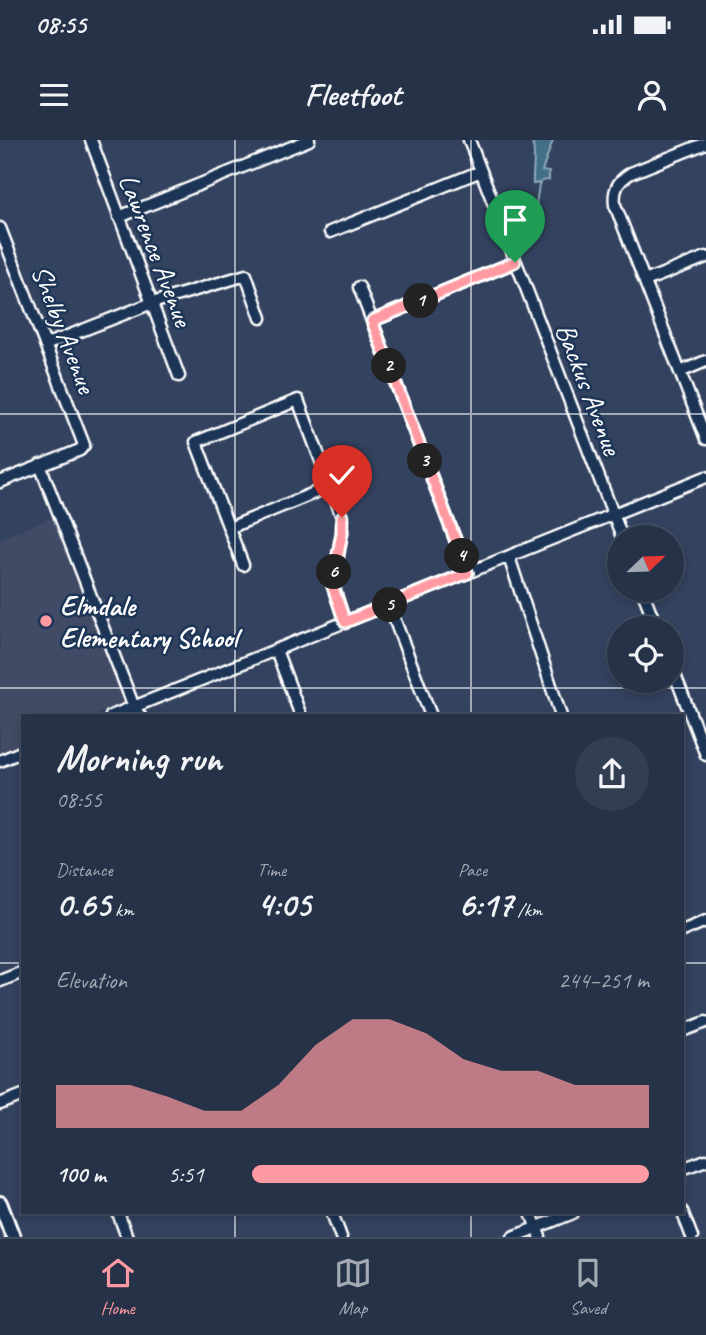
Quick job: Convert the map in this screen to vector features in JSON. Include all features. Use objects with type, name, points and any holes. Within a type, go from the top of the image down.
[{"type":"main road","points":[[1,1208],[13,1237]]},
{"type":"street","name":"Lawrence Avenue","points":[[90,140],[179,376]]},
{"type":"street","points":[[120,217],[309,140]]},
{"type":"street","name":"Backus Avenue","points":[[469,140],[617,525]]},
{"type":"street","points":[[706,143],[622,178],[616,186],[615,205],[706,439]]},
{"type":"street","points":[[330,232],[481,171]]},
{"type":"street","name":"Shelby Avenue","points":[[0,228],[83,447],[40,466]]},
{"type":"street","points":[[645,281],[706,257]]},
{"type":"street","points":[[372,321],[515,262]]},
{"type":"street","points":[[45,345],[152,303],[246,275],[261,318]]},
{"type":"street","points":[[359,287],[468,573]]},
{"type":"street","points":[[680,372],[706,361]]},
{"type":"street","points":[[243,565],[196,442],[298,400],[342,517],[342,533],[332,585],[345,622]]},
{"type":"street","points":[[0,482],[40,466],[137,711],[276,650],[706,477]]},
{"type":"street","points":[[229,528],[331,486]]},
{"type":"street","points":[[509,556],[560,714]]},
{"type":"street","points":[[389,605],[430,714]]},
{"type":"street","points":[[276,650],[300,714]]},
{"type":"street","points":[[682,693],[706,754]]},
{"type":"street","points":[[0,761],[21,752]]},
{"type":"street","points":[[684,930],[706,922]]},
{"type":"street","points":[[0,981],[21,973]]},
{"type":"street","points":[[684,1030],[706,1021]]},
{"type":"street","points":[[0,1104],[21,1096]]},
{"type":"street","points":[[684,1168],[706,1160]]},
{"type":"street","points":[[118,1214],[127,1237]]},
{"type":"street","points":[[332,1214],[341,1237]]},
{"type":"street","points":[[531,1214],[539,1232]]},
{"type":"street","points":[[513,1237],[539,1232],[571,1214]]},
{"type":"street","points":[[683,1214],[692,1237]]},
{"type":"shaded area","points":[[531,140],[553,140],[542,171],[549,172],[549,180],[533,184],[534,156]]},
{"type":"shaded area","name":"Elmdale Elementary School","points":[[52,517],[125,703],[99,714],[21,714],[21,746],[0,754],[0,539]]},
{"type":"waterway","points":[[531,242],[539,184]]},
{"type":"place","name":"Elmdale Elementary School","points":[[46,621]]},
{"type":"route","points":[[342,517],[342,533],[332,585],[345,622],[468,573],[372,321],[515,262]]}]
